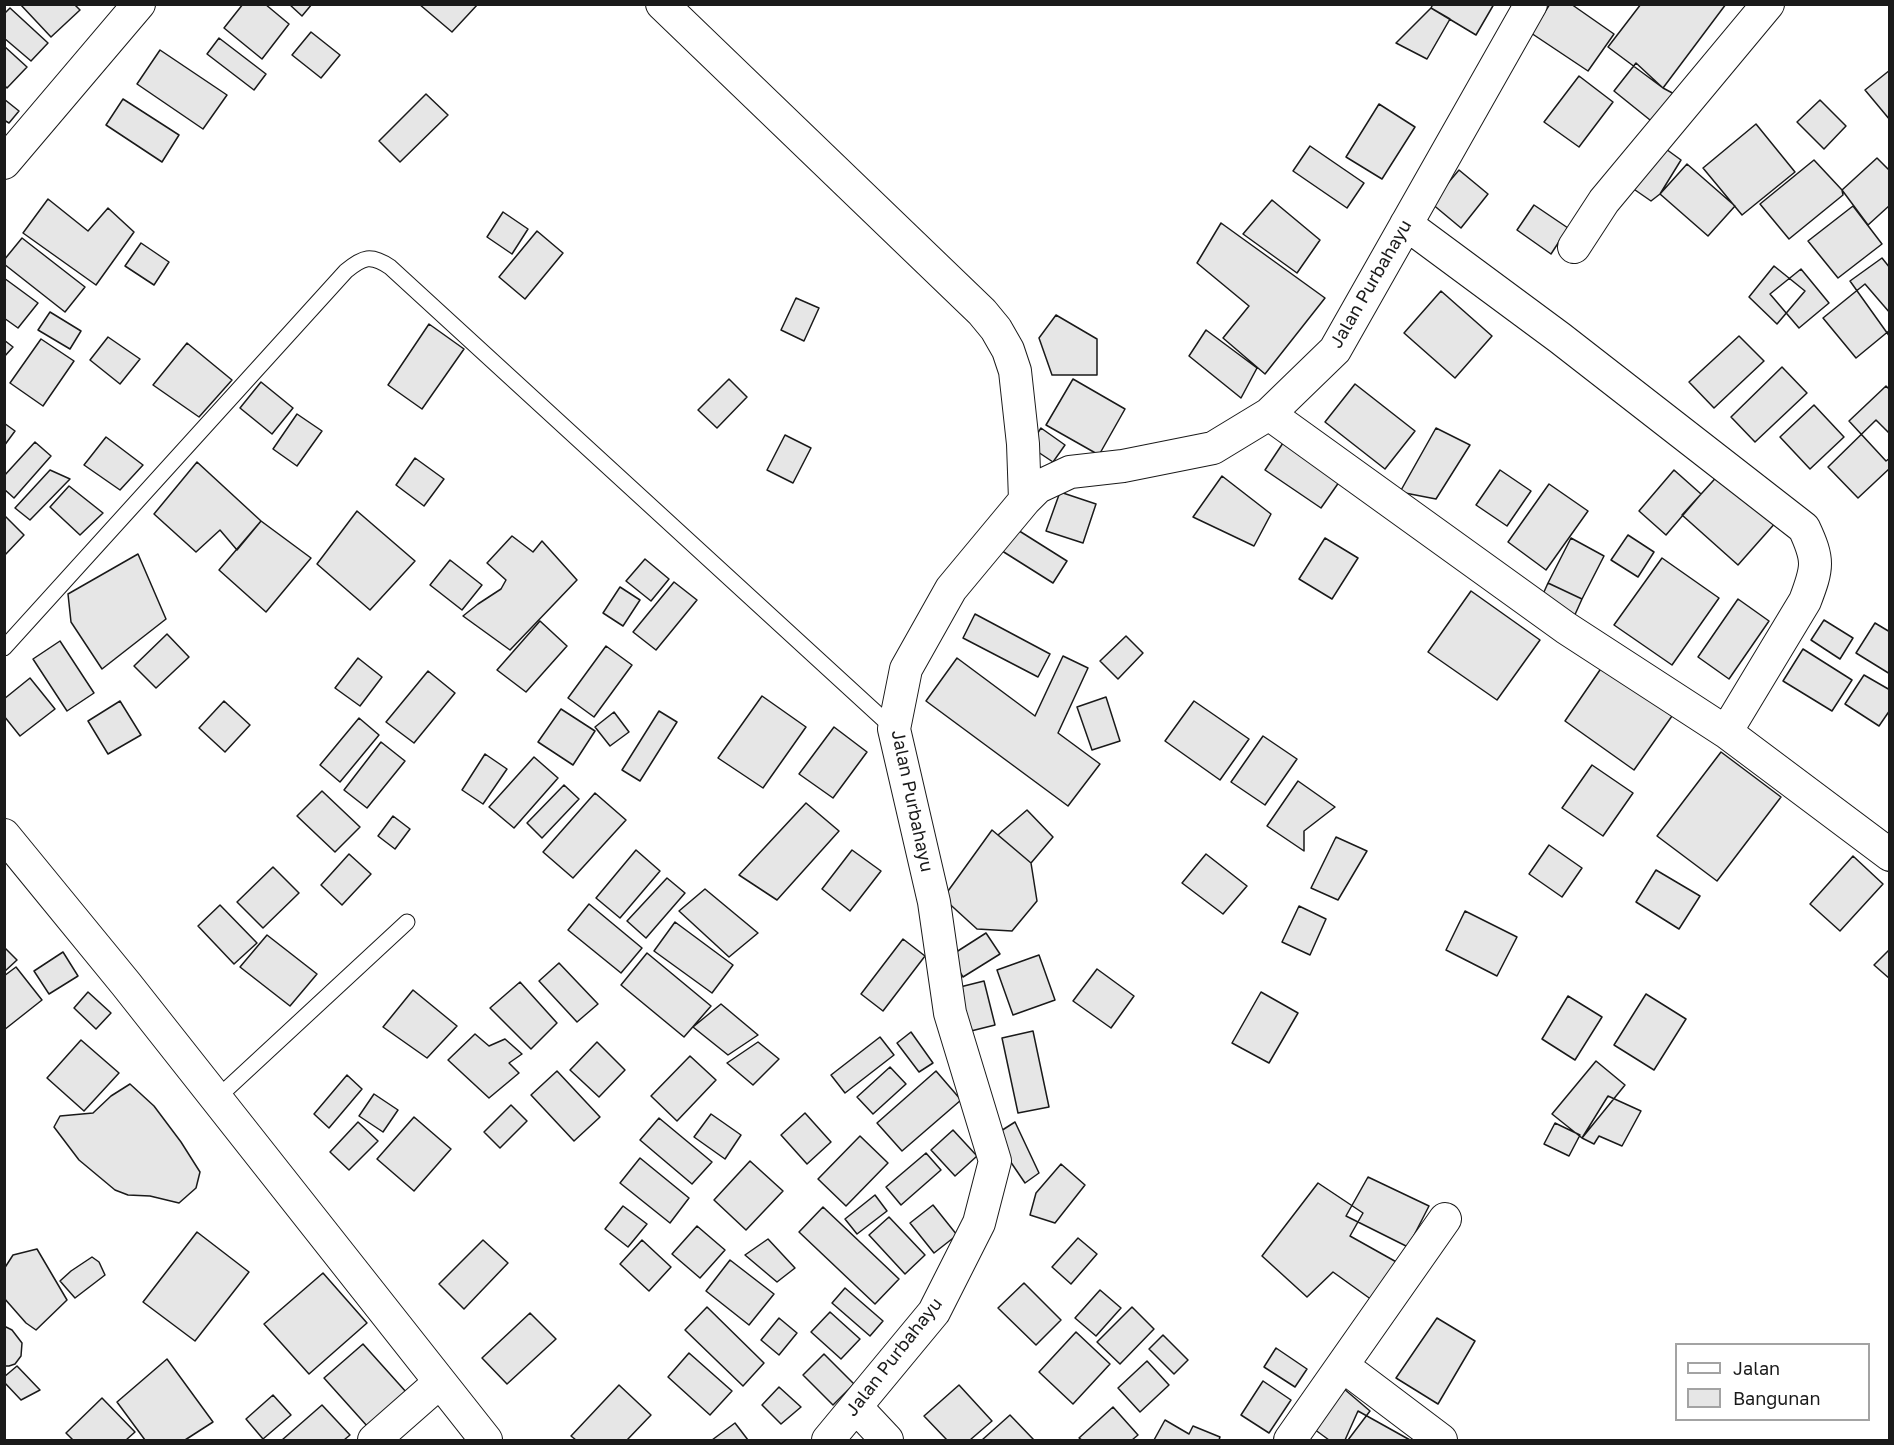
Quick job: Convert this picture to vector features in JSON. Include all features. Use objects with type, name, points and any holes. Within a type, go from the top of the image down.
[{"type":"street","points":[[4,163],[139,4]]},
{"type":"street","points":[[662,4],[982,312],[996,329],[1008,350],[1014,371],[1023,444],[1024,500]]},
{"type":"street","name":"Jalan Purbahayu","points":[[828,1440],[934,1312],[979,1223],[995,1161],[950,1013],[934,902],[894,729],[906,669],[951,589],[1024,500],[1038,487],[1070,472],[1122,466],[1213,448],[1269,414],[1335,350],[1531,4]]},
{"type":"street","points":[[1574,247],[1604,201],[1768,4]]},
{"type":"street","points":[[1406,224],[1560,338],[1804,528],[1815,552],[1814,577],[1805,601],[1726,732]]},
{"type":"street","points":[[1269,414],[1566,628],[1726,732],[1890,855]]},
{"type":"street","points":[[4,836],[126,984],[486,1440]]},
{"type":"street","points":[[1290,1440],[1445,1219]]},
{"type":"street","points":[[1343,1366],[1441,1440]]},
{"type":"street","points":[[374,1440],[440,1382]]},
{"type":"street","points":[[856,1407],[887,1440]]},
{"type":"lane","points":[[4,648],[346,271],[357,262],[369,257],[390,267],[894,729]]},
{"type":"lane","points":[[216,1099],[407,922]]},
{"type":"building","points":[[20,4],[74,4],[80,10],[51,37]]},
{"type":"building","points":[[243,4],[265,4],[289,24],[262,59],[224,28]]},
{"type":"building","points":[[289,4],[312,4],[302,16]]},
{"type":"building","points":[[419,4],[478,4],[452,32]]},
{"type":"building","points":[[1433,4],[1494,4],[1476,35],[1431,8]]},
{"type":"building","points":[[1550,4],[1571,4],[1614,34],[1588,71],[1531,33]]},
{"type":"building","points":[[1641,4],[1726,4],[1663,88],[1608,47]]},
{"type":"building","points":[[10,8],[48,43],[31,61],[4,38],[4,14]]},
{"type":"building","points":[[1431,8],[1450,19],[1427,59],[1396,43]]},
{"type":"building","points":[[311,32],[340,55],[321,78],[292,55]]},
{"type":"building","points":[[219,38],[266,74],[254,90],[207,54]]},
{"type":"building","points":[[4,46],[27,67],[7,88],[4,85]]},
{"type":"building","points":[[160,50],[227,95],[203,129],[137,84]]},
{"type":"building","points":[[1636,63],[1663,88],[1678,96],[1655,124],[1614,91]]},
{"type":"building","points":[[1890,70],[1890,120],[1865,90]]},
{"type":"building","points":[[1579,76],[1613,102],[1579,147],[1544,122]]},
{"type":"building","points":[[426,94],[448,115],[400,162],[379,141]]},
{"type":"building","points":[[4,99],[19,111],[9,123],[4,120]]},
{"type":"building","points":[[123,99],[179,135],[162,162],[106,125]]},
{"type":"building","points":[[1820,100],[1846,126],[1824,149],[1797,122]]},
{"type":"building","points":[[1379,104],[1415,127],[1382,179],[1346,157]]},
{"type":"building","points":[[1756,124],[1795,172],[1742,215],[1703,168]]},
{"type":"building","points":[[1655,141],[1681,160],[1660,194],[1651,201],[1625,183]]},
{"type":"building","points":[[1310,146],[1364,183],[1347,208],[1293,171]]},
{"type":"building","points":[[1877,158],[1890,171],[1890,205],[1868,225],[1842,190]]},
{"type":"building","points":[[1814,160],[1842,190],[1843,195],[1789,239],[1760,204]]},
{"type":"building","points":[[1687,164],[1735,206],[1708,236],[1660,194]]},
{"type":"building","points":[[1459,170],[1488,194],[1461,228],[1431,203]]},
{"type":"building","points":[[48,199],[88,231],[108,208],[134,232],[96,285],[23,233]]},
{"type":"building","points":[[1272,200],[1320,240],[1297,273],[1243,234]]},
{"type":"building","points":[[1534,205],[1568,228],[1551,254],[1517,230]]},
{"type":"building","points":[[1853,206],[1882,244],[1838,278],[1808,241]]},
{"type":"building","points":[[503,212],[528,229],[512,254],[487,237]]},
{"type":"building","points":[[1221,223],[1325,298],[1265,374],[1223,338],[1249,306],[1197,263]]},
{"type":"building","points":[[537,231],[563,253],[525,299],[499,277]]},
{"type":"building","points":[[22,238],[85,287],[65,312],[4,264],[4,260]]},
{"type":"building","points":[[141,243],[169,262],[154,285],[125,266]]},
{"type":"building","points":[[1882,258],[1890,268],[1890,337],[1850,281]]},
{"type":"building","points":[[1774,266],[1805,291],[1777,324],[1749,297]]},
{"type":"building","points":[[1801,269],[1829,303],[1799,328],[1770,294]]},
{"type":"building","points":[[4,278],[38,303],[18,328],[4,318]]},
{"type":"building","points":[[1865,284],[1890,313],[1890,330],[1856,358],[1823,318]]},
{"type":"building","points":[[1441,291],[1492,336],[1455,378],[1404,333]]},
{"type":"building","points":[[796,298],[819,308],[804,341],[781,330]]},
{"type":"building","points":[[50,312],[81,331],[70,349],[38,330]]},
{"type":"building","points":[[1056,315],[1097,339],[1097,375],[1052,375],[1039,338]]},
{"type":"building","points":[[429,324],[464,349],[422,409],[388,385]]},
{"type":"building","points":[[1206,330],[1257,368],[1241,398],[1189,356]]},
{"type":"building","points":[[1739,336],[1764,361],[1714,408],[1689,382]]},
{"type":"building","points":[[108,337],[140,359],[120,384],[90,360]]},
{"type":"building","points":[[41,339],[74,361],[43,406],[10,383]]},
{"type":"building","points":[[4,340],[13,347],[4,357]]},
{"type":"building","points":[[187,343],[232,380],[199,417],[153,385]]},
{"type":"building","points":[[1782,367],[1807,393],[1755,442],[1731,417]]},
{"type":"building","points":[[729,379],[747,397],[717,428],[698,410]]},
{"type":"building","points":[[1073,379],[1125,409],[1099,455],[1046,425]]},
{"type":"building","points":[[261,382],[293,408],[272,434],[240,408]]},
{"type":"building","points":[[1355,384],[1415,431],[1385,469],[1325,422]]},
{"type":"building","points":[[1886,386],[1890,390],[1890,458],[1886,461],[1849,421]]},
{"type":"building","points":[[1814,405],[1844,437],[1810,469],[1780,437]]},
{"type":"building","points":[[297,414],[322,431],[297,466],[273,449]]},
{"type":"building","points":[[1876,420],[1890,434],[1890,468],[1858,498],[1828,467]]},
{"type":"building","points":[[4,423],[15,431],[4,446]]},
{"type":"building","points":[[1041,428],[1065,445],[1053,462],[1029,446]]},
{"type":"building","points":[[1436,428],[1470,445],[1436,499],[1400,492]]},
{"type":"building","points":[[785,435],[811,448],[793,483],[767,470]]},
{"type":"building","points":[[106,437],[143,465],[120,490],[84,465]]},
{"type":"building","points":[[1287,437],[1344,475],[1321,508],[1265,470]]},
{"type":"building","points":[[35,442],[51,456],[14,498],[4,489],[4,476]]},
{"type":"building","points":[[415,458],[444,479],[424,506],[396,485]]},
{"type":"building","points":[[197,462],[261,521],[237,550],[220,530],[196,552],[154,514]]},
{"type":"building","points":[[50,470],[70,479],[30,520],[15,508]]},
{"type":"building","points":[[1500,470],[1531,491],[1507,526],[1476,505]]},
{"type":"building","points":[[1674,470],[1701,494],[1666,535],[1639,511]]},
{"type":"building","points":[[1722,471],[1777,521],[1738,565],[1682,515]]},
{"type":"building","points":[[1222,476],[1271,514],[1254,546],[1193,517]]},
{"type":"building","points":[[1549,484],[1588,511],[1546,570],[1508,542]]},
{"type":"building","points":[[69,486],[103,513],[80,535],[50,507]]},
{"type":"building","points":[[1060,492],[1096,504],[1083,543],[1046,531]]},
{"type":"building","points":[[357,511],[415,561],[370,610],[317,564]]},
{"type":"building","points":[[4,515],[24,535],[4,556]]},
{"type":"building","points":[[261,521],[311,558],[266,612],[219,570]]},
{"type":"building","points":[[1013,527],[1067,561],[1053,583],[999,549]]},
{"type":"building","points":[[1628,535],[1654,552],[1638,577],[1611,560]]},
{"type":"building","points":[[512,536],[533,552],[542,541],[577,580],[510,650],[463,616],[501,589],[506,580],[487,563]]},
{"type":"building","points":[[1325,538],[1358,558],[1332,599],[1299,579]]},
{"type":"building","points":[[1571,538],[1604,556],[1582,599],[1548,583]]},
{"type":"building","points":[[138,554],[166,619],[102,669],[71,622],[68,594]]},
{"type":"building","points":[[1662,558],[1719,598],[1672,665],[1614,625]]},
{"type":"building","points":[[645,559],[669,579],[651,601],[626,581]]},
{"type":"building","points":[[450,560],[482,585],[462,610],[430,585]]},
{"type":"building","points":[[674,582],[697,600],[656,650],[633,632]]},
{"type":"building","points":[[1548,583],[1582,599],[1573,619],[1539,603]]},
{"type":"building","points":[[620,587],[640,600],[623,626],[603,613]]},
{"type":"building","points":[[1471,591],[1540,640],[1497,700],[1428,652]]},
{"type":"building","points":[[1738,599],[1769,621],[1729,679],[1698,657]]},
{"type":"building","points":[[975,614],[1050,654],[1038,677],[963,638]]},
{"type":"building","points":[[1824,620],[1853,638],[1840,659],[1811,640]]},
{"type":"building","points":[[540,621],[567,646],[526,692],[497,670]]},
{"type":"building","points":[[1875,623],[1890,632],[1890,674],[1856,653]]},
{"type":"building","points":[[167,634],[189,657],[156,688],[134,666]]},
{"type":"building","points":[[1126,636],[1143,653],[1118,679],[1100,661]]},
{"type":"building","points":[[60,641],[94,693],[67,711],[33,659]]},
{"type":"building","points":[[606,646],[632,665],[594,717],[568,698]]},
{"type":"building","points":[[1803,649],[1852,680],[1832,711],[1783,681]]},
{"type":"building","points":[[1063,656],[1088,668],[1058,733],[1100,764],[1068,806],[926,701],[957,658],[1035,716]]},
{"type":"building","points":[[358,658],[382,677],[360,706],[335,688]]},
{"type":"building","points":[[1602,667],[1672,716],[1634,770],[1565,721]]},
{"type":"building","points":[[428,671],[455,693],[414,743],[386,722]]},
{"type":"building","points":[[1864,675],[1890,690],[1890,710],[1879,726],[1845,704]]},
{"type":"building","points":[[30,678],[55,709],[20,736],[4,716],[4,699]]},
{"type":"building","points":[[762,696],[806,727],[763,788],[718,758]]},
{"type":"building","points":[[1106,697],[1120,741],[1092,750],[1077,707]]},
{"type":"building","points":[[120,701],[141,735],[108,754],[88,721]]},
{"type":"building","points":[[224,701],[250,725],[225,752],[199,728]]},
{"type":"building","points":[[1194,701],[1249,739],[1220,780],[1165,741]]},
{"type":"building","points":[[561,709],[595,731],[573,765],[538,742]]},
{"type":"building","points":[[659,711],[677,722],[640,781],[622,770]]},
{"type":"building","points":[[614,712],[629,732],[610,746],[595,727]]},
{"type":"building","points":[[359,718],[379,735],[340,782],[320,765]]},
{"type":"building","points":[[834,727],[867,752],[833,798],[799,774]]},
{"type":"building","points":[[1263,736],[1297,759],[1265,805],[1231,782]]},
{"type":"building","points":[[381,742],[405,761],[367,808],[344,790]]},
{"type":"building","points":[[1721,752],[1781,797],[1717,881],[1657,836]]},
{"type":"building","points":[[485,754],[507,769],[483,804],[462,790]]},
{"type":"building","points":[[534,757],[558,778],[514,828],[489,807]]},
{"type":"building","points":[[1592,765],[1633,793],[1603,836],[1562,808]]},
{"type":"building","points":[[1298,781],[1335,807],[1304,831],[1304,851],[1267,826]]},
{"type":"building","points":[[564,785],[579,799],[542,838],[527,823]]},
{"type":"building","points":[[322,791],[360,827],[335,852],[297,816]]},
{"type":"building","points":[[595,793],[626,820],[573,878],[543,852]]},
{"type":"building","points":[[806,803],[839,831],[777,900],[739,875]]},
{"type":"building","points":[[1027,810],[1053,837],[1031,863],[998,835]]},
{"type":"building","points":[[393,816],[410,829],[395,849],[378,836]]},
{"type":"building","points":[[992,830],[1031,863],[1037,901],[1012,931],[977,929],[943,898]]},
{"type":"building","points":[[1336,837],[1367,851],[1338,900],[1311,888]]},
{"type":"building","points":[[1549,845],[1582,868],[1562,897],[1529,874]]},
{"type":"building","points":[[636,850],[660,871],[620,918],[596,898]]},
{"type":"building","points":[[852,850],[881,871],[850,911],[822,889]]},
{"type":"building","points":[[349,854],[371,874],[342,905],[321,885]]},
{"type":"building","points":[[1206,854],[1247,886],[1223,914],[1182,883]]},
{"type":"building","points":[[1853,856],[1883,884],[1840,931],[1810,904]]},
{"type":"building","points":[[273,867],[299,893],[263,928],[237,902]]},
{"type":"building","points":[[1656,870],[1700,896],[1679,929],[1636,902]]},
{"type":"building","points":[[667,878],[685,893],[646,938],[627,921]]},
{"type":"building","points":[[705,889],[758,933],[729,957],[679,911]]},
{"type":"building","points":[[589,904],[642,948],[621,973],[568,930]]},
{"type":"building","points":[[220,905],[257,943],[234,964],[198,926]]},
{"type":"building","points":[[1299,906],[1326,919],[1310,955],[1282,942]]},
{"type":"building","points":[[1465,911],[1517,937],[1497,976],[1446,950]]},
{"type":"building","points":[[675,922],[733,965],[712,993],[654,951]]},
{"type":"building","points":[[986,933],[1000,954],[963,977],[950,956]]},
{"type":"building","points":[[267,935],[317,974],[290,1006],[240,967]]},
{"type":"building","points":[[903,939],[925,956],[883,1011],[861,994]]},
{"type":"building","points":[[4,947],[17,960],[4,972]]},
{"type":"building","points":[[1890,949],[1890,979],[1874,965]]},
{"type":"building","points":[[63,952],[78,976],[49,994],[34,971]]},
{"type":"building","points":[[647,953],[711,1006],[684,1037],[621,985]]},
{"type":"building","points":[[1039,955],[1055,1000],[1013,1015],[997,970]]},
{"type":"building","points":[[559,963],[598,1004],[577,1022],[539,981]]},
{"type":"building","points":[[16,967],[42,1000],[4,1030],[4,976]]},
{"type":"building","points":[[1097,969],[1134,996],[1111,1028],[1073,1001]]},
{"type":"building","points":[[984,981],[995,1025],[967,1032],[956,988]]},
{"type":"building","points":[[520,982],[557,1023],[531,1049],[490,1008]]},
{"type":"building","points":[[413,990],[457,1026],[427,1058],[383,1027]]},
{"type":"building","points":[[88,992],[111,1013],[96,1029],[74,1008]]},
{"type":"building","points":[[1261,992],[1298,1013],[1269,1063],[1232,1043]]},
{"type":"building","points":[[1646,994],[1686,1019],[1654,1070],[1614,1045]]},
{"type":"building","points":[[1568,996],[1602,1017],[1575,1060],[1542,1039]]},
{"type":"building","points":[[721,1004],[758,1035],[728,1055],[693,1027]]},
{"type":"building","points":[[1033,1031],[1049,1107],[1018,1113],[1002,1038]]},
{"type":"building","points":[[911,1032],[933,1063],[919,1072],[897,1043]]},
{"type":"building","points":[[475,1034],[489,1046],[505,1039],[522,1054],[509,1063],[519,1073],[489,1098],[448,1060]]},
{"type":"building","points":[[880,1037],[894,1055],[845,1093],[831,1075]]},
{"type":"building","points":[[81,1040],[119,1073],[84,1111],[47,1078]]},
{"type":"building","points":[[597,1042],[625,1070],[599,1097],[570,1070]]},
{"type":"building","points":[[758,1042],[779,1059],[753,1085],[727,1063]]},
{"type":"building","points":[[690,1056],[716,1080],[677,1121],[651,1096]]},
{"type":"building","points":[[1596,1061],[1625,1085],[1582,1138],[1552,1114]]},
{"type":"building","points":[[890,1067],[906,1084],[873,1114],[857,1097]]},
{"type":"building","points":[[557,1071],[600,1117],[574,1141],[531,1095]]},
{"type":"building","points":[[936,1071],[961,1100],[902,1151],[877,1123]]},
{"type":"building","points":[[347,1075],[362,1089],[329,1128],[314,1114]]},
{"type":"building","points":[[130,1084],[154,1106],[200,1172],[196,1188],[179,1203],[150,1196],[128,1195],[115,1190],[79,1160],[54,1127],[60,1116],[93,1113],[111,1096]]},
{"type":"building","points":[[374,1094],[398,1110],[383,1132],[359,1116]]},
{"type":"building","points":[[1608,1096],[1641,1111],[1622,1146],[1599,1136],[1594,1144],[1582,1138]]},
{"type":"building","points":[[511,1105],[527,1121],[500,1148],[484,1132]]},
{"type":"building","points":[[805,1113],[831,1142],[807,1164],[781,1135]]},
{"type":"building","points":[[711,1114],[741,1135],[725,1159],[694,1137]]},
{"type":"building","points":[[414,1117],[451,1149],[414,1191],[377,1159]]},
{"type":"building","points":[[659,1118],[712,1162],[692,1184],[640,1140]]},
{"type":"building","points":[[358,1122],[378,1141],[349,1170],[330,1152]]},
{"type":"building","points":[[1015,1122],[1039,1173],[1025,1183],[993,1136]]},
{"type":"building","points":[[1555,1123],[1580,1135],[1569,1156],[1544,1144]]},
{"type":"building","points":[[953,1130],[977,1156],[955,1176],[931,1150]]},
{"type":"building","points":[[860,1136],[888,1163],[846,1206],[818,1179]]},
{"type":"building","points":[[926,1153],[941,1170],[901,1205],[886,1187]]},
{"type":"building","points":[[640,1158],[689,1198],[670,1223],[620,1183]]},
{"type":"building","points":[[750,1161],[783,1191],[746,1230],[714,1200]]},
{"type":"building","points":[[1061,1164],[1085,1185],[1055,1223],[1030,1215],[1036,1193]]},
{"type":"building","points":[[1368,1177],[1429,1206],[1408,1247],[1346,1216]]},
{"type":"building","points":[[1318,1183],[1363,1213],[1350,1236],[1400,1264],[1372,1300],[1333,1272],[1307,1297],[1262,1256]]},
{"type":"building","points":[[875,1195],[887,1211],[857,1234],[845,1219]]},
{"type":"building","points":[[933,1205],[957,1235],[934,1253],[910,1223]]},
{"type":"building","points":[[623,1206],[647,1224],[628,1247],[605,1229]]},
{"type":"building","points":[[823,1207],[899,1279],[875,1304],[799,1232]]},
{"type":"building","points":[[889,1217],[925,1255],[905,1274],[869,1235]]},
{"type":"building","points":[[697,1226],[725,1250],[700,1278],[672,1254]]},
{"type":"building","points":[[197,1232],[249,1272],[195,1341],[143,1302]]},
{"type":"building","points":[[1078,1238],[1097,1254],[1071,1284],[1052,1267]]},
{"type":"building","points":[[768,1239],[795,1268],[777,1282],[745,1255]]},
{"type":"building","points":[[483,1240],[508,1263],[464,1309],[439,1284]]},
{"type":"building","points":[[642,1240],[671,1267],[649,1291],[620,1264]]},
{"type":"building","points":[[37,1249],[67,1300],[36,1330],[26,1323],[4,1298],[4,1269],[13,1255]]},
{"type":"building","points":[[92,1257],[99,1262],[105,1275],[75,1298],[60,1281]]},
{"type":"building","points":[[730,1260],[774,1294],[749,1325],[706,1291]]},
{"type":"building","points":[[323,1273],[367,1323],[309,1374],[264,1324]]},
{"type":"building","points":[[1024,1283],[1061,1320],[1036,1345],[998,1308]]},
{"type":"building","points":[[845,1288],[883,1321],[870,1336],[832,1303]]},
{"type":"building","points":[[1100,1290],[1121,1308],[1096,1336],[1075,1318]]},
{"type":"building","points":[[707,1307],[764,1363],[743,1386],[685,1330]]},
{"type":"building","points":[[1132,1307],[1154,1329],[1120,1364],[1097,1342]]},
{"type":"building","points":[[830,1312],[860,1339],[841,1359],[811,1332]]},
{"type":"building","points":[[530,1313],[556,1339],[507,1384],[482,1358]]},
{"type":"building","points":[[779,1318],[797,1333],[779,1355],[761,1340]]},
{"type":"building","points":[[1437,1318],[1475,1341],[1438,1404],[1396,1378]]},
{"type":"building","points":[[4,1326],[12,1330],[22,1343],[21,1356],[15,1364],[9,1366],[4,1366]]},
{"type":"building","points":[[1076,1332],[1110,1364],[1073,1404],[1039,1372]]},
{"type":"building","points":[[1163,1335],[1188,1360],[1174,1374],[1149,1349]]},
{"type":"building","points":[[363,1344],[407,1393],[368,1427],[324,1378]]},
{"type":"building","points":[[1276,1348],[1307,1369],[1295,1387],[1264,1367]]},
{"type":"building","points":[[689,1353],[732,1391],[710,1415],[668,1377]]},
{"type":"building","points":[[824,1354],[854,1384],[833,1405],[803,1375]]},
{"type":"building","points":[[167,1359],[213,1422],[185,1440],[145,1440],[117,1402]]},
{"type":"building","points":[[1147,1361],[1169,1385],[1140,1412],[1118,1388]]},
{"type":"building","points":[[17,1366],[40,1390],[21,1400],[4,1382],[4,1377]]},
{"type":"building","points":[[1263,1381],[1291,1400],[1269,1433],[1241,1415]]},
{"type":"building","points":[[619,1385],[651,1415],[627,1440],[576,1440],[571,1436]]},
{"type":"building","points":[[959,1385],[992,1421],[970,1440],[947,1440],[924,1416]]},
{"type":"building","points":[[779,1387],[801,1407],[781,1424],[762,1405]]},
{"type":"building","points":[[1343,1388],[1370,1411],[1348,1440],[1329,1440],[1314,1429]]},
{"type":"building","points":[[273,1395],[291,1415],[263,1439],[246,1419]]},
{"type":"building","points":[[102,1398],[135,1432],[126,1440],[73,1440],[66,1433]]},
{"type":"building","points":[[322,1405],[350,1435],[344,1440],[282,1440]]},
{"type":"building","points":[[1113,1407],[1138,1435],[1132,1440],[1082,1440],[1079,1438]]},
{"type":"building","points":[[1358,1411],[1410,1440],[1345,1440]]},
{"type":"building","points":[[1010,1415],[1034,1440],[982,1440]]},
{"type":"building","points":[[1165,1420],[1189,1434],[1193,1426],[1220,1437],[1219,1440],[1154,1440]]},
{"type":"building","points":[[735,1423],[748,1440],[712,1440]]}]
